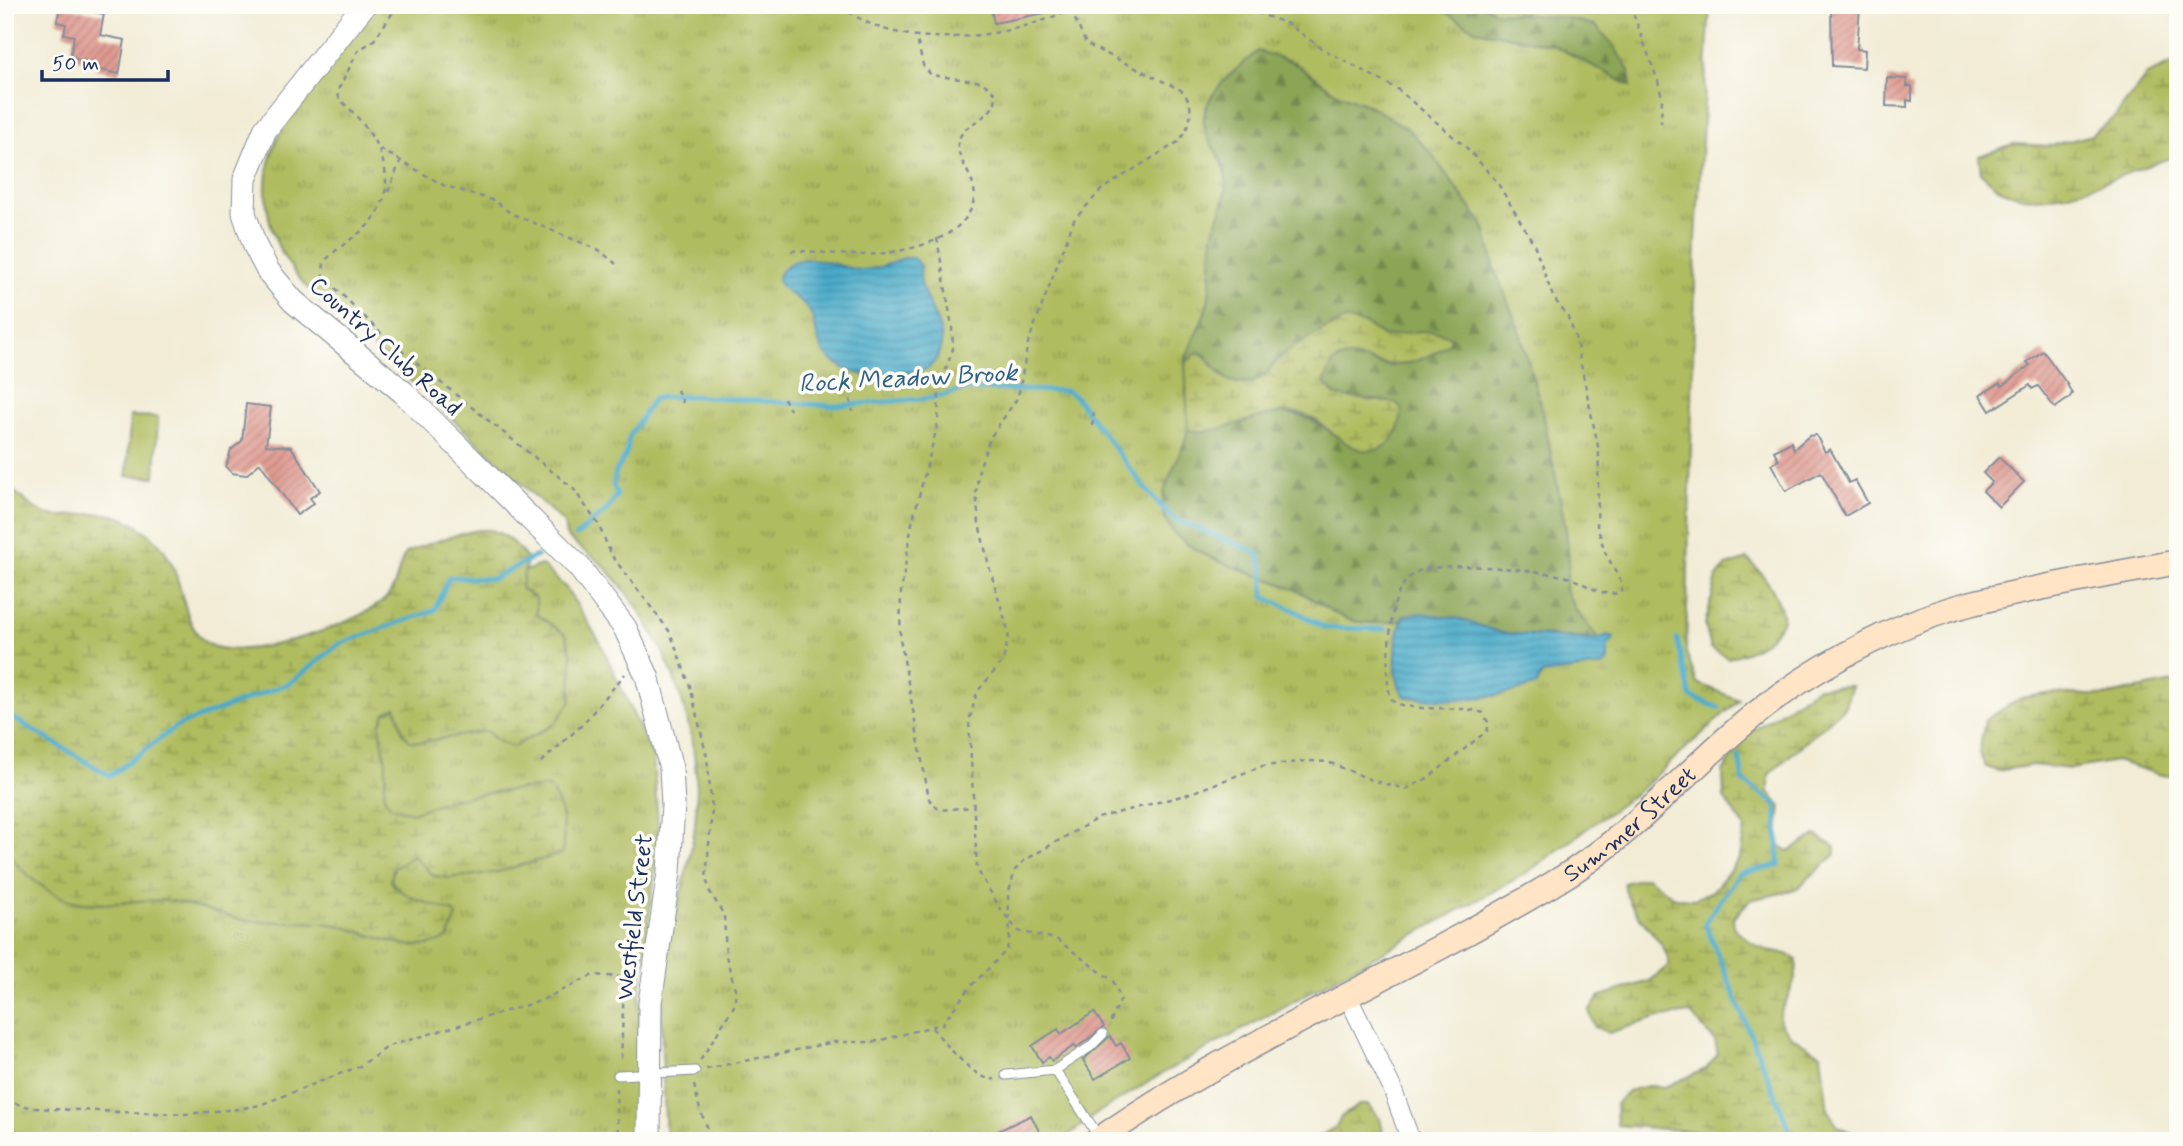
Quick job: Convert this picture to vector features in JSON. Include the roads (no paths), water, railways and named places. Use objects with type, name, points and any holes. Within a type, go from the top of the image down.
[{"type":"main road","name":"Summer Street","points":[[1098,1140],[1144,1109],[1561,879],[1634,827],[1687,774],[1779,696],[1827,666],[1889,634],[1968,604],[2178,562]]},
{"type":"street","name":"Country Club Road","points":[[364,5],[265,130],[245,179],[244,213],[255,246],[268,271],[293,301],[403,392],[579,567],[625,628],[654,702]]},
{"type":"street","name":"Westfield Street","points":[[649,1141],[650,1003],[669,872],[673,805],[671,768],[654,702]]},
{"type":"street","points":[[1348,997],[1392,1088],[1410,1141]]},
{"type":"lane","points":[[1006,1075],[1055,1070],[1090,1047],[1103,1034]]},
{"type":"lane","points":[[1055,1070],[1098,1140]]},
{"type":"lane","points":[[618,1076],[695,1071]]},
{"type":"water","points":[[904,258],[913,258],[921,266],[924,292],[940,330],[938,355],[928,369],[919,371],[866,375],[848,370],[835,362],[821,347],[806,306],[784,289],[778,279],[785,267],[804,259],[868,270]]},
{"type":"water","points":[[1421,613],[1459,619],[1502,633],[1593,640],[1608,635],[1614,638],[1608,646],[1608,661],[1603,666],[1542,674],[1537,685],[1521,690],[1472,698],[1406,697],[1401,691],[1396,670],[1398,632],[1405,615]]},
{"type":"waterway","name":"Rock Meadow Brook","points":[[576,536],[607,510],[617,495],[613,485],[616,471],[626,455],[629,437],[654,398],[692,396],[834,406],[933,398],[966,389],[1067,391],[1075,396],[1144,487],[1172,518],[1258,553],[1263,570],[1264,597],[1325,628],[1386,629]]},
{"type":"waterway","name":"Rock Meadow Brook","points":[[5,718],[15,719],[110,776],[177,726],[290,683],[339,644],[435,610],[449,577],[492,579],[537,556]]},
{"type":"waterway","name":"Rock Meadow Brook","points":[[1677,639],[1691,697],[1719,708]]},
{"type":"waterway","name":"Rock Meadow Brook","points":[[1739,756],[1743,781],[1776,804],[1779,865],[1739,874],[1705,923],[1794,1141]]}]
